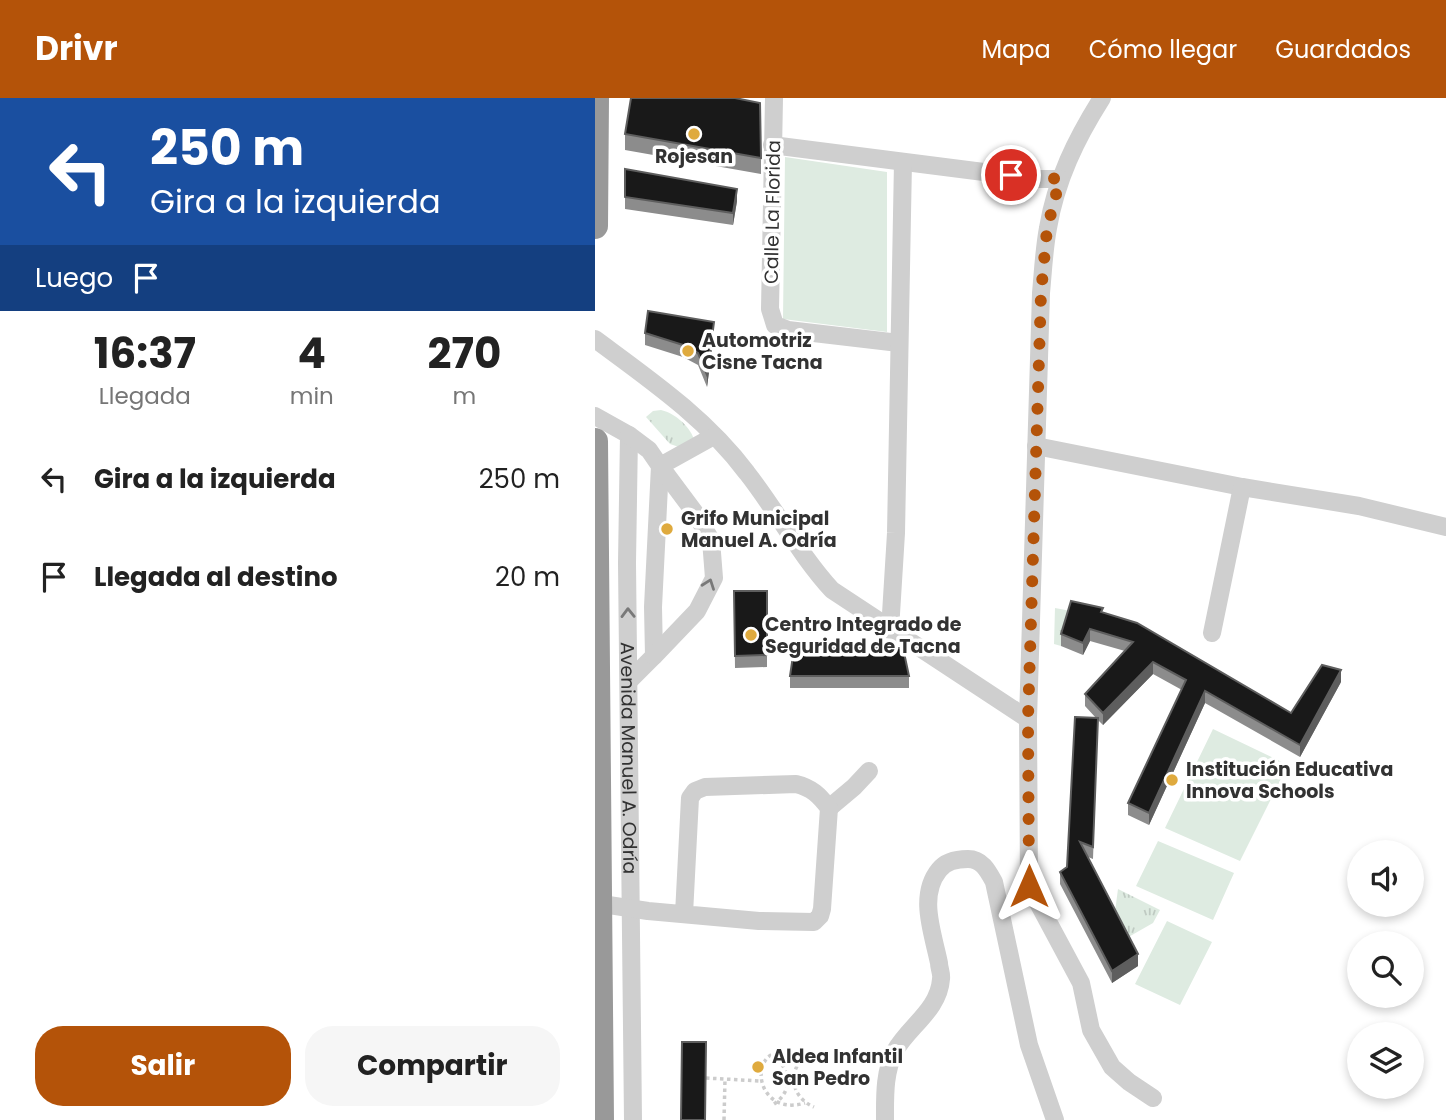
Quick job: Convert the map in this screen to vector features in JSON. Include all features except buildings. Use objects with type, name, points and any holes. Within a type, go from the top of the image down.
[{"type":"highway","points":[[595,226],[596,98]]},
{"type":"highway","name":"Avenida Manuel A. Odría","points":[[595,442],[601,1120]]},
{"type":"street","name":"Calle La Florida","points":[[774,98],[771,309],[775,325],[788,330],[899,343]]},
{"type":"street","points":[[1102,98],[1079,134],[1060,179],[1047,229],[1041,293],[1028,719],[1029,886],[1081,984],[1091,1030],[1112,1067],[1153,1098]]},
{"type":"street","points":[[772,145],[1038,179],[1060,179]]},
{"type":"street","points":[[890,629],[897,533],[903,162]]},
{"type":"street","points":[[595,339],[664,388],[714,436],[746,470],[815,572],[832,590],[1028,719]]},
{"type":"street","points":[[595,416],[649,450],[695,513],[711,540],[714,578],[697,611],[629,681]]},
{"type":"street","name":"Avenida Manuel A. Odría","points":[[629,435],[633,1120]]},
{"type":"street","points":[[660,466],[714,436]]},
{"type":"street","points":[[1036,446],[1242,487],[1359,506],[1446,527]]},
{"type":"street","points":[[653,656],[660,466]]},
{"type":"street","points":[[1212,633],[1242,487]]},
{"type":"street","points":[[596,709],[629,706]]},
{"type":"street","points":[[597,904],[759,921],[814,922],[818,920],[822,909],[829,808],[869,771]]},
{"type":"street","points":[[684,914],[691,798],[695,791],[705,787],[796,784],[810,787],[829,808]]},
{"type":"street","points":[[885,1120],[886,1083],[890,1062],[896,1049],[927,1011],[941,979],[927,900],[931,879],[943,865],[961,859],[975,859],[987,869],[994,883],[1029,1045],[1055,1120]]},
{"type":"path","points":[[804,1057],[794,1052],[774,1056],[762,1069],[760,1081],[765,1097],[774,1104],[787,1109],[805,1102]]},
{"type":"path","points":[[774,1104],[783,1097],[795,1068],[804,1057],[813,1053]]},
{"type":"path","points":[[774,1056],[783,1063],[798,1096],[814,1107]]},
{"type":"path","points":[[706,1078],[760,1081]]},
{"type":"path","points":[[724,1120],[725,1079]]},
{"type":"path","points":[[775,1080],[791,1080]]},
{"type":"green space","points":[[785,157],[887,172],[887,332],[783,319]]},
{"type":"green space","points":[[661,410],[681,420],[694,439],[682,448],[670,444],[646,417],[653,411]]},
{"type":"green space","points":[[1055,608],[1071,611],[1061,646],[1054,644]]},
{"type":"green space","points":[[1213,729],[1288,765],[1240,861],[1165,828]]},
{"type":"green space","points":[[1158,841],[1234,873],[1213,920],[1136,886]]},
{"type":"green space","points":[[1118,889],[1160,910],[1153,923],[1125,939],[1114,919]]},
{"type":"green space","points":[[1167,921],[1212,942],[1180,1005],[1135,984]]},
{"type":"place","name":"Rojesan","points":[[694,134]]},
{"type":"place","name":"Automotriz Cisne Tacna","points":[[688,351]]},
{"type":"place","name":"Grifo Municipal Manuel A. Odría","points":[[667,529]]},
{"type":"place","name":"Centro Integrado de Seguridad de Tacna","points":[[751,635]]},
{"type":"place","name":"Institución Educativa Innova Schools","points":[[1172,780]]},
{"type":"place","name":"Aldea Infantil San Pedro","points":[[758,1067]]},
{"type":"route","points":[[1011,175],[1060,179],[1047,229],[1041,293],[1028,719],[1029,886]]}]
